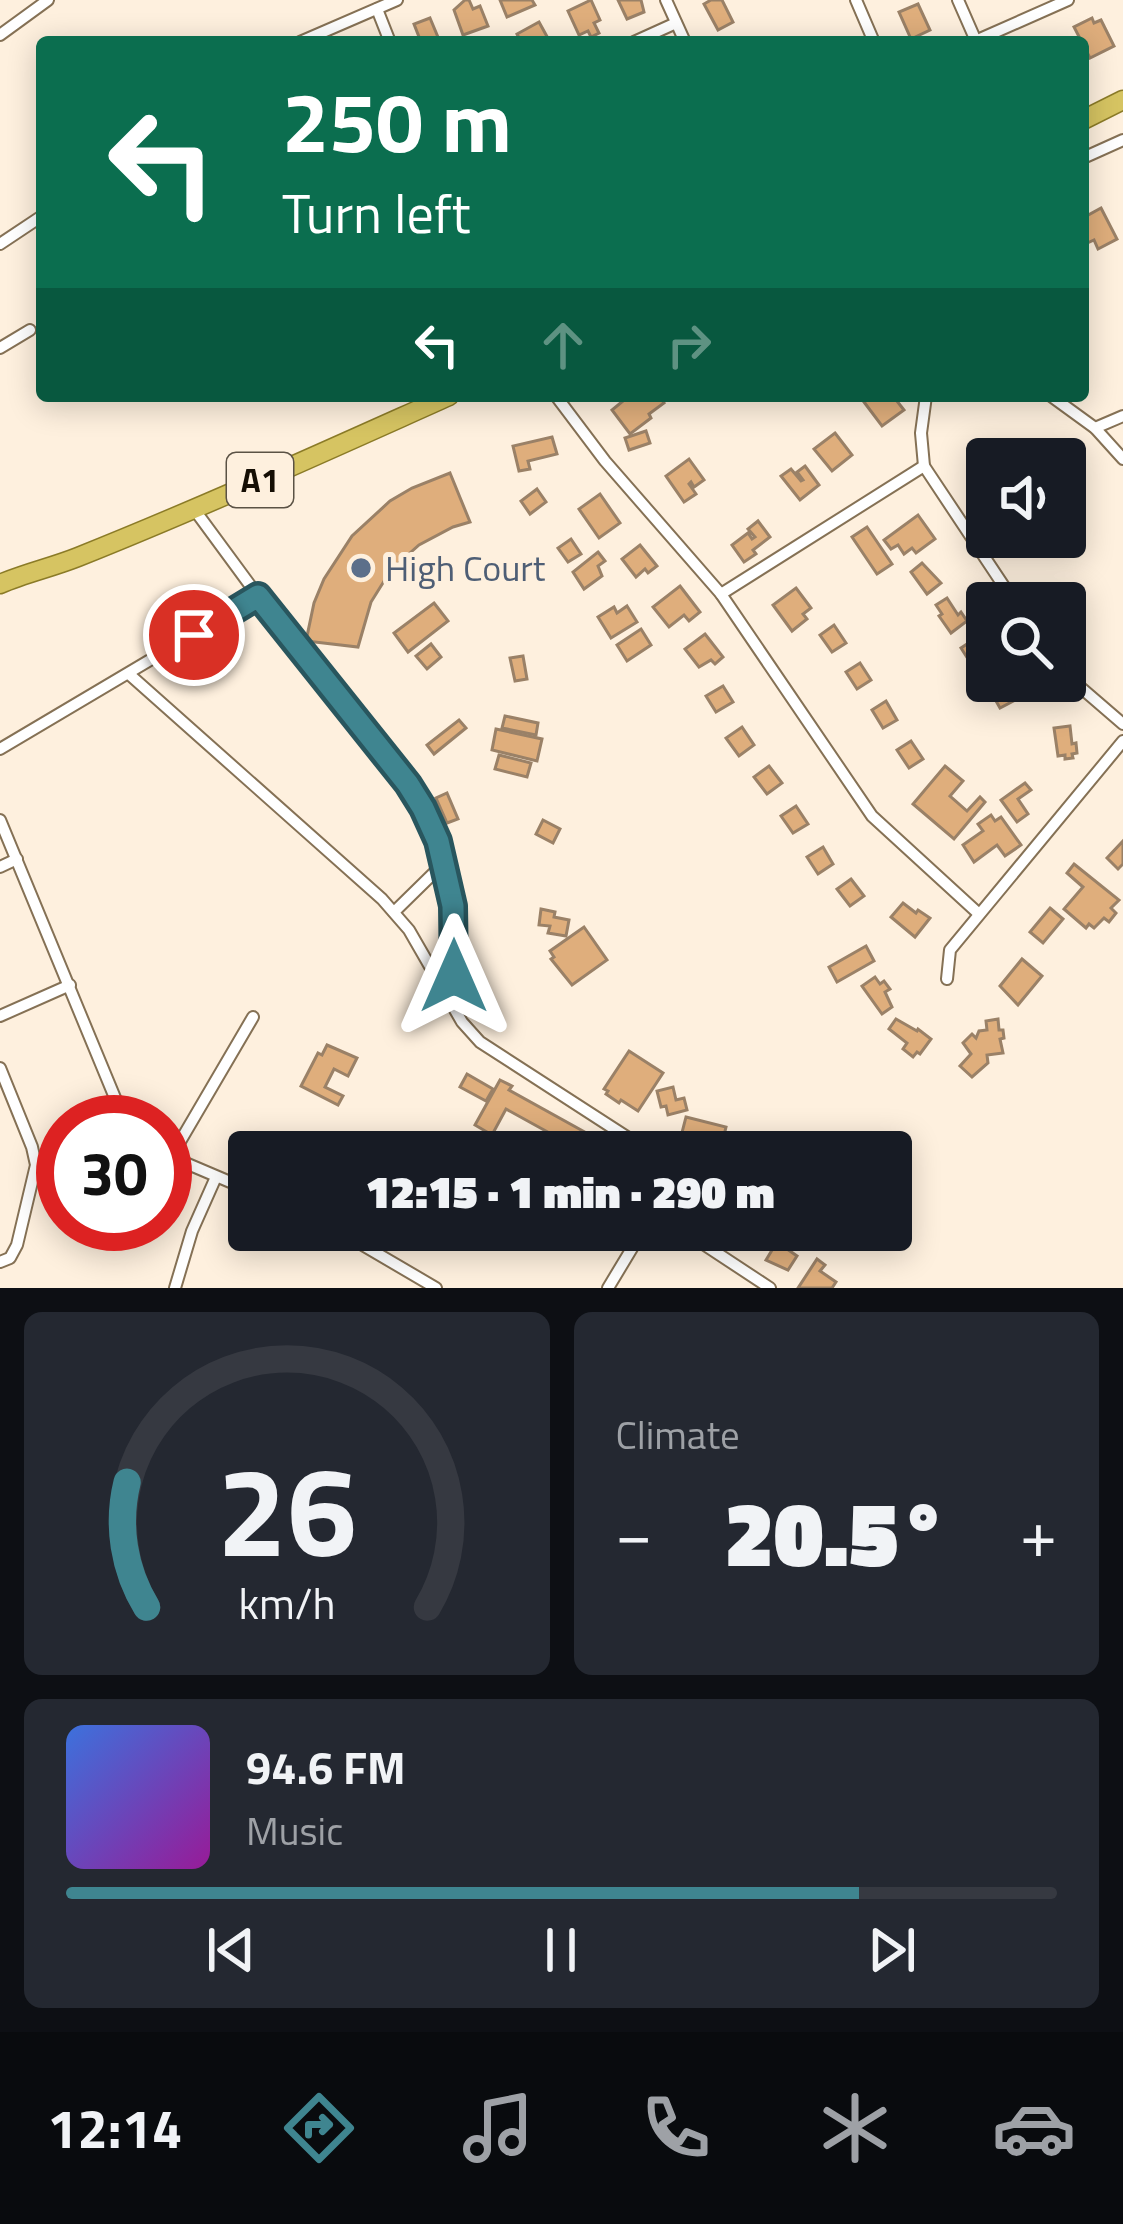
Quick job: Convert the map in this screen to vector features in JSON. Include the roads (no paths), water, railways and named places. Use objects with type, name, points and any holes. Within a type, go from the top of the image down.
[{"type":"highway","points":[[1089,117],[1123,100]]},
{"type":"highway","name":"A1","points":[[0,584],[194,509],[435,402]]},
{"type":"highway","name":"A1","points":[[0,596],[71,560]]},
{"type":"street","points":[[0,35],[48,0]]},
{"type":"street","points":[[314,36],[397,0]]},
{"type":"street","points":[[667,0],[682,36]]},
{"type":"street","points":[[856,0],[871,36]]},
{"type":"street","points":[[958,0],[972,36]]},
{"type":"street","points":[[985,36],[1068,0]]},
{"type":"street","points":[[376,9],[387,36]]},
{"type":"street","points":[[647,36],[676,23]]},
{"type":"street","points":[[1089,155],[1123,140]]},
{"type":"street","points":[[0,244],[36,220]]},
{"type":"street","points":[[0,348],[30,331]]},
{"type":"street","points":[[561,402],[605,461],[721,594],[872,817],[979,914]]},
{"type":"street","points":[[925,402],[921,433],[924,466],[1001,582]]},
{"type":"street","points":[[1059,402],[1095,428],[1123,459]]},
{"type":"street","points":[[1095,428],[1123,416]]},
{"type":"street","points":[[721,594],[924,466]]},
{"type":"street","points":[[194,509],[413,790],[433,827],[456,929],[453,1008]]},
{"type":"street","points":[[0,749],[258,596]]},
{"type":"street","points":[[130,675],[371,887],[414,938],[453,1008],[480,1042],[618,1131]]},
{"type":"street","points":[[1086,692],[1123,724]]},
{"type":"street","points":[[946,979],[950,950],[1123,741]]},
{"type":"street","points":[[0,820],[114,1095]]},
{"type":"street","points":[[0,867],[17,859]]},
{"type":"street","points":[[394,912],[444,863]]},
{"type":"street","points":[[0,1016],[70,985]]},
{"type":"street","points":[[192,1117],[253,1017]]},
{"type":"street","points":[[0,1068],[32,1147],[36,1172],[14,1252],[0,1262]]},
{"type":"street","points":[[192,1166],[228,1182]]},
{"type":"street","points":[[175,1288],[192,1231],[216,1177]]},
{"type":"street","points":[[373,1251],[436,1288]]},
{"type":"street","points":[[608,1288],[630,1251]]},
{"type":"street","points":[[714,1251],[770,1288]]},
{"type":"place","name":"High Court","points":[[361,568]]}]
